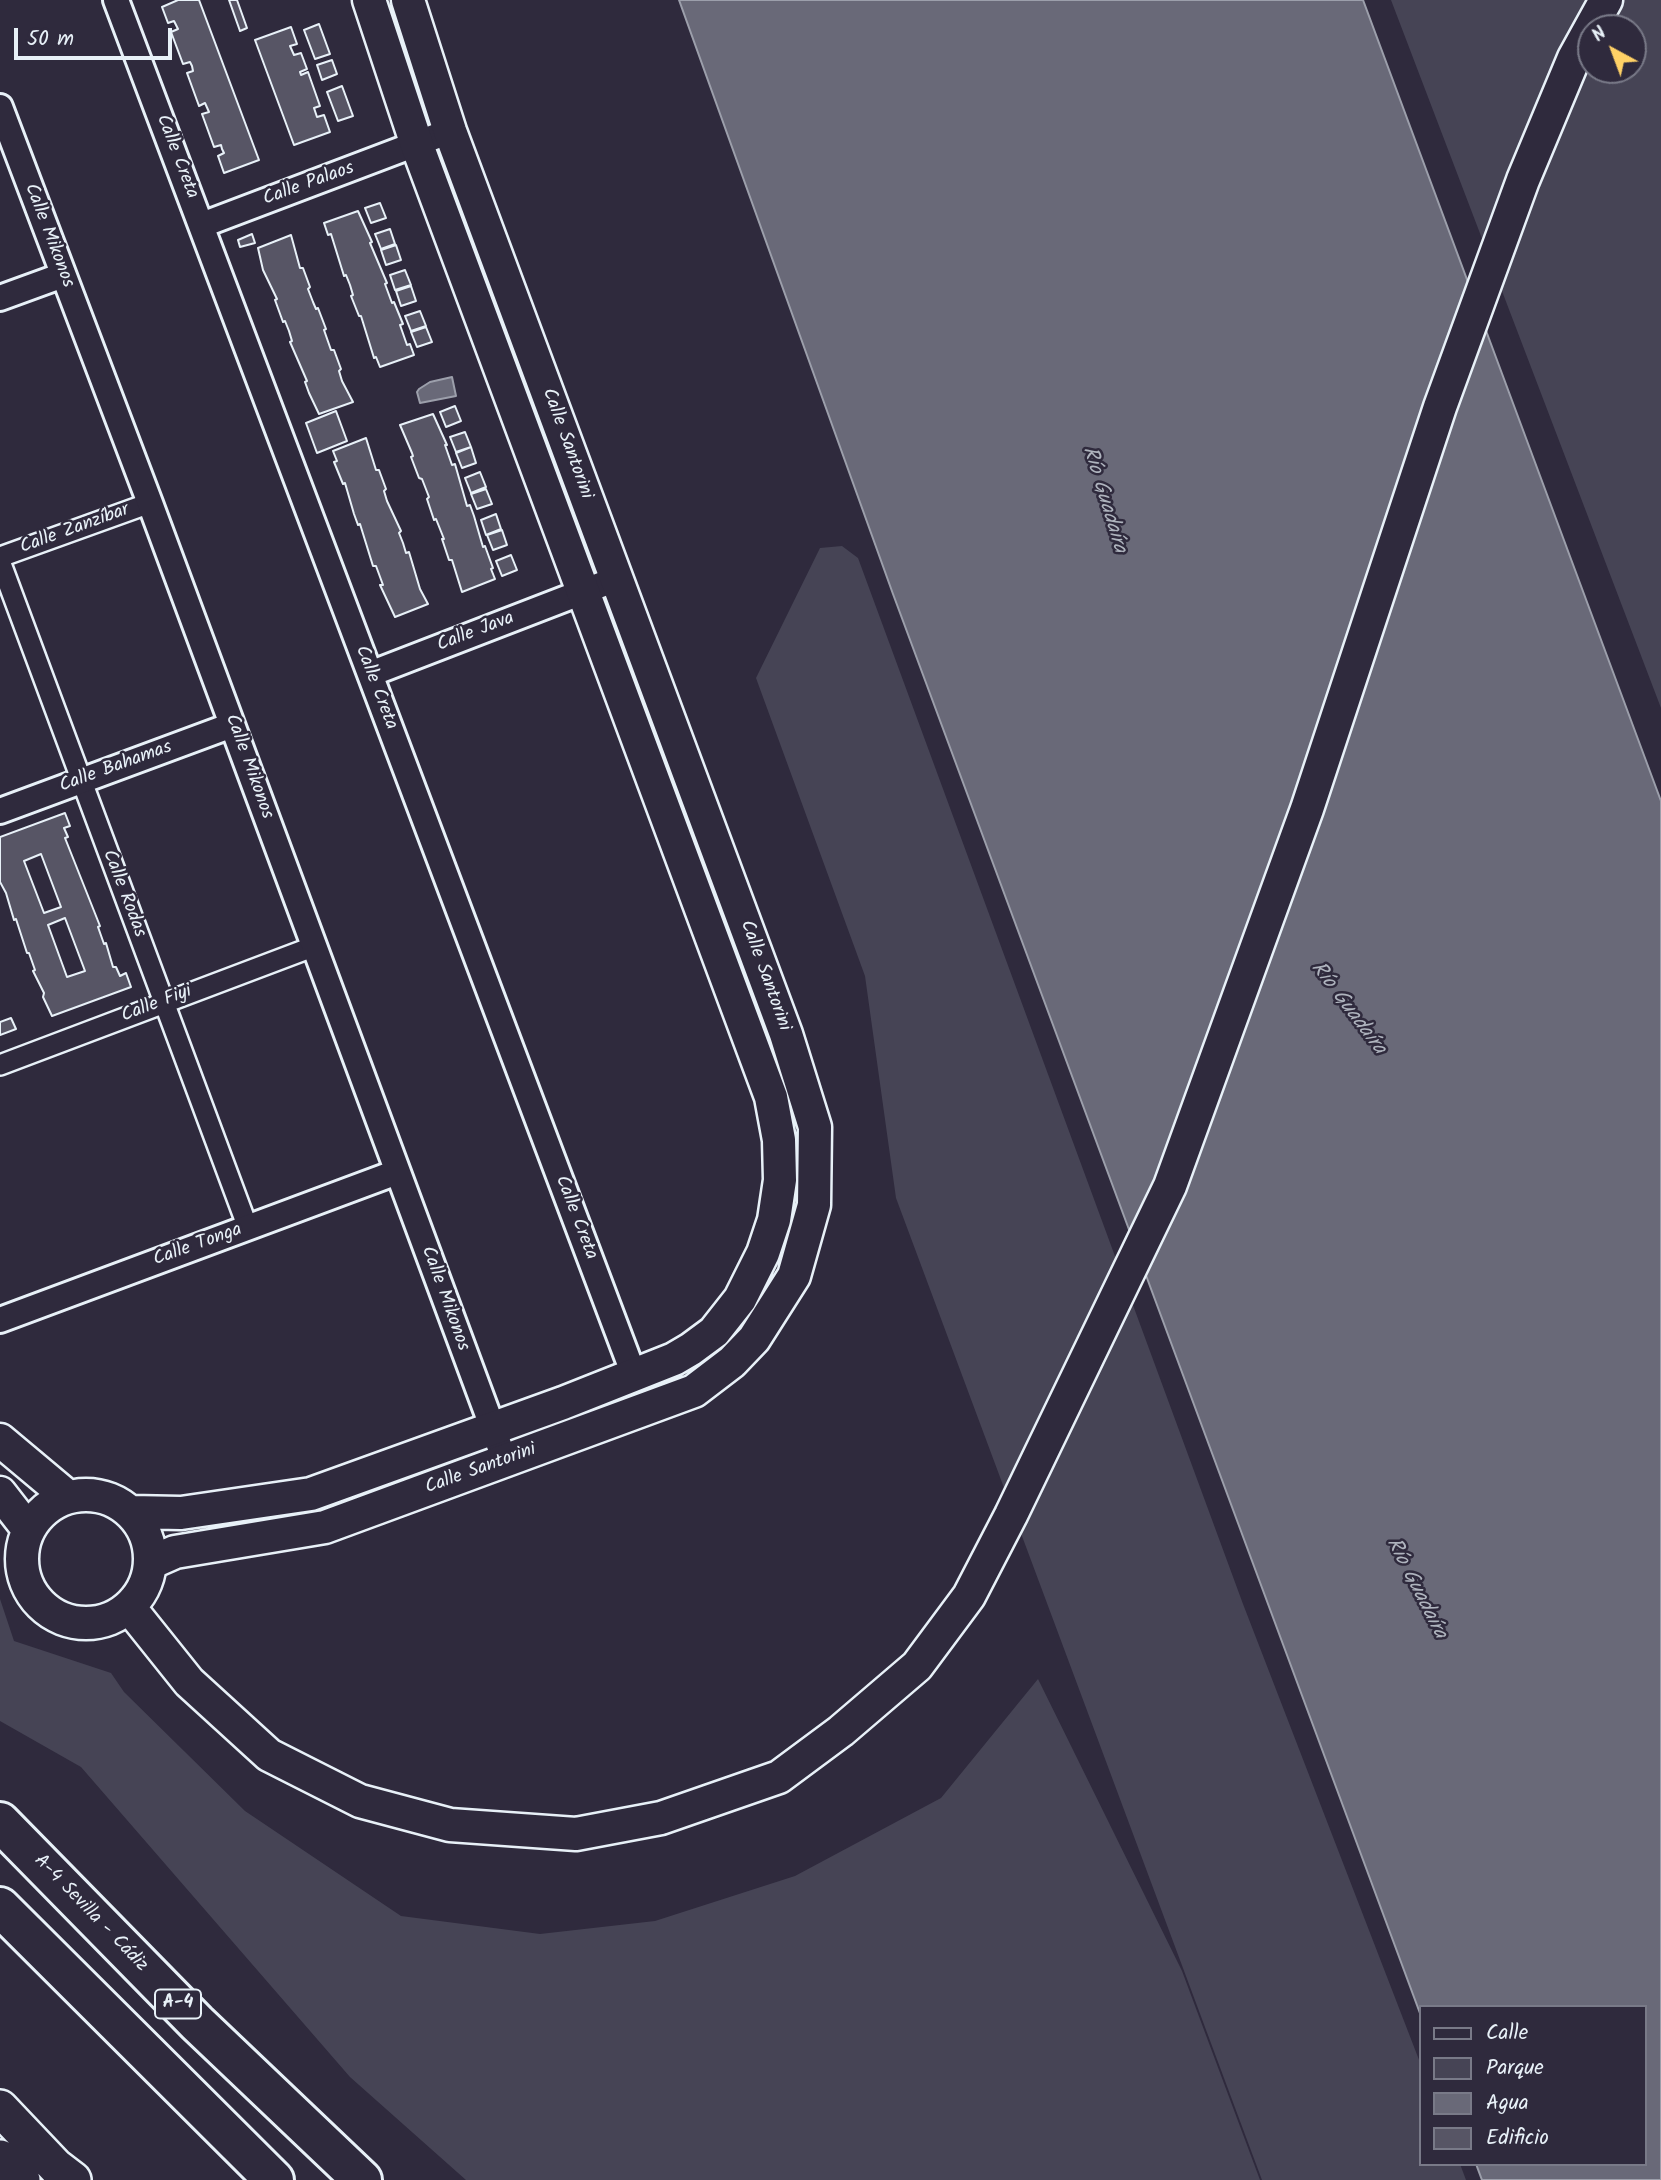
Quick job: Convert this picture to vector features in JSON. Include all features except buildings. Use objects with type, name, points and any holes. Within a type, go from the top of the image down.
[{"type":"highway","name":"A-4 Sevilla - Cádiz","points":[[0,1822],[197,2023],[362,2180]]},
{"type":"highway","points":[[0,1906],[274,2180]]},
{"type":"main road","points":[[0,2108],[56,2166],[74,2180]]},
{"type":"main road","points":[[0,2158],[22,2180]]},
{"type":"street","name":"Calle Creta","points":[[116,0],[634,1375]]},
{"type":"street","name":"Calle Santorini","points":[[131,1512],[181,1513],[311,1494],[634,1375],[691,1349],[714,1332],[740,1299],[763,1253],[774,1220],[780,1180],[779,1140],[771,1097],[416,145],[369,0]]},
{"type":"street","name":"Calle Santorini","points":[[150,1563],[175,1552],[325,1527],[694,1391],[732,1362],[754,1339],[794,1276],[814,1205],[815,1127],[786,1034],[450,131],[408,0]]},
{"type":"street","points":[[128,1607],[189,1682],[269,1755],[360,1801],[450,1825],[576,1835],[661,1818],[779,1777],[841,1731],[917,1666],[969,1596],[1022,1495],[1170,1186],[1307,809],[1440,407],[1523,180],[1574,58],[1606,0]]},
{"type":"street","name":"Calle Mikonos","points":[[0,107],[150,503],[505,1461]]},
{"type":"street","name":"Calle Palaos","points":[[202,225],[450,131]]},
{"type":"street","points":[[0,298],[63,275]]},
{"type":"street","name":"Calle Zanzíbar","points":[[0,559],[150,503]]},
{"type":"street","name":"Calle Rodas","points":[[0,559],[248,1228]]},
{"type":"street","name":"Calle Java","points":[[370,674],[616,579]]},
{"type":"street","name":"Calle Bahamas","points":[[0,811],[232,724]]},
{"type":"street","name":"Calle Fiyi","points":[[0,1065],[315,946]]},
{"type":"street","name":"Calle Tonga","points":[[0,1320],[397,1172]]},
{"type":"street","points":[[0,1440],[68,1497]]},
{"type":"street","points":[[0,1493],[28,1529]]},
{"type":"street","points":[[77,1494],[96,1494],[115,1501],[131,1512],[143,1528],[149,1546],[150,1563],[143,1590],[128,1607],[110,1619],[88,1623],[66,1620],[46,1610],[31,1593],[23,1573],[22,1550],[28,1529],[42,1511],[58,1500],[77,1494]]},
{"type":"green space","points":[[1391,0],[1661,0],[1661,708]]},
{"type":"green space","points":[[842,546],[858,558],[1243,1604],[1420,2062],[1420,2166],[1461,2166],[1466,2180],[1262,2180],[896,1198],[865,976],[756,678],[820,548]]},
{"type":"green space","points":[[0,1599],[14,1641],[111,1673],[124,1692],[245,1811],[401,1916],[540,1934],[655,1921],[795,1876],[941,1798],[1038,1679],[1182,1971],[1260,2180],[466,2180],[350,2077],[81,1767],[0,1721]]},
{"type":"water","name":"Río Guadaíra","points":[[679,0],[1363,0],[1661,801],[1661,2180],[1482,2180],[1477,2166],[1647,2166],[1647,2005],[1420,2005],[1420,2013],[893,594]]},
{"type":"water","points":[[452,377],[456,396],[420,403],[417,392],[419,389],[430,382]]}]
